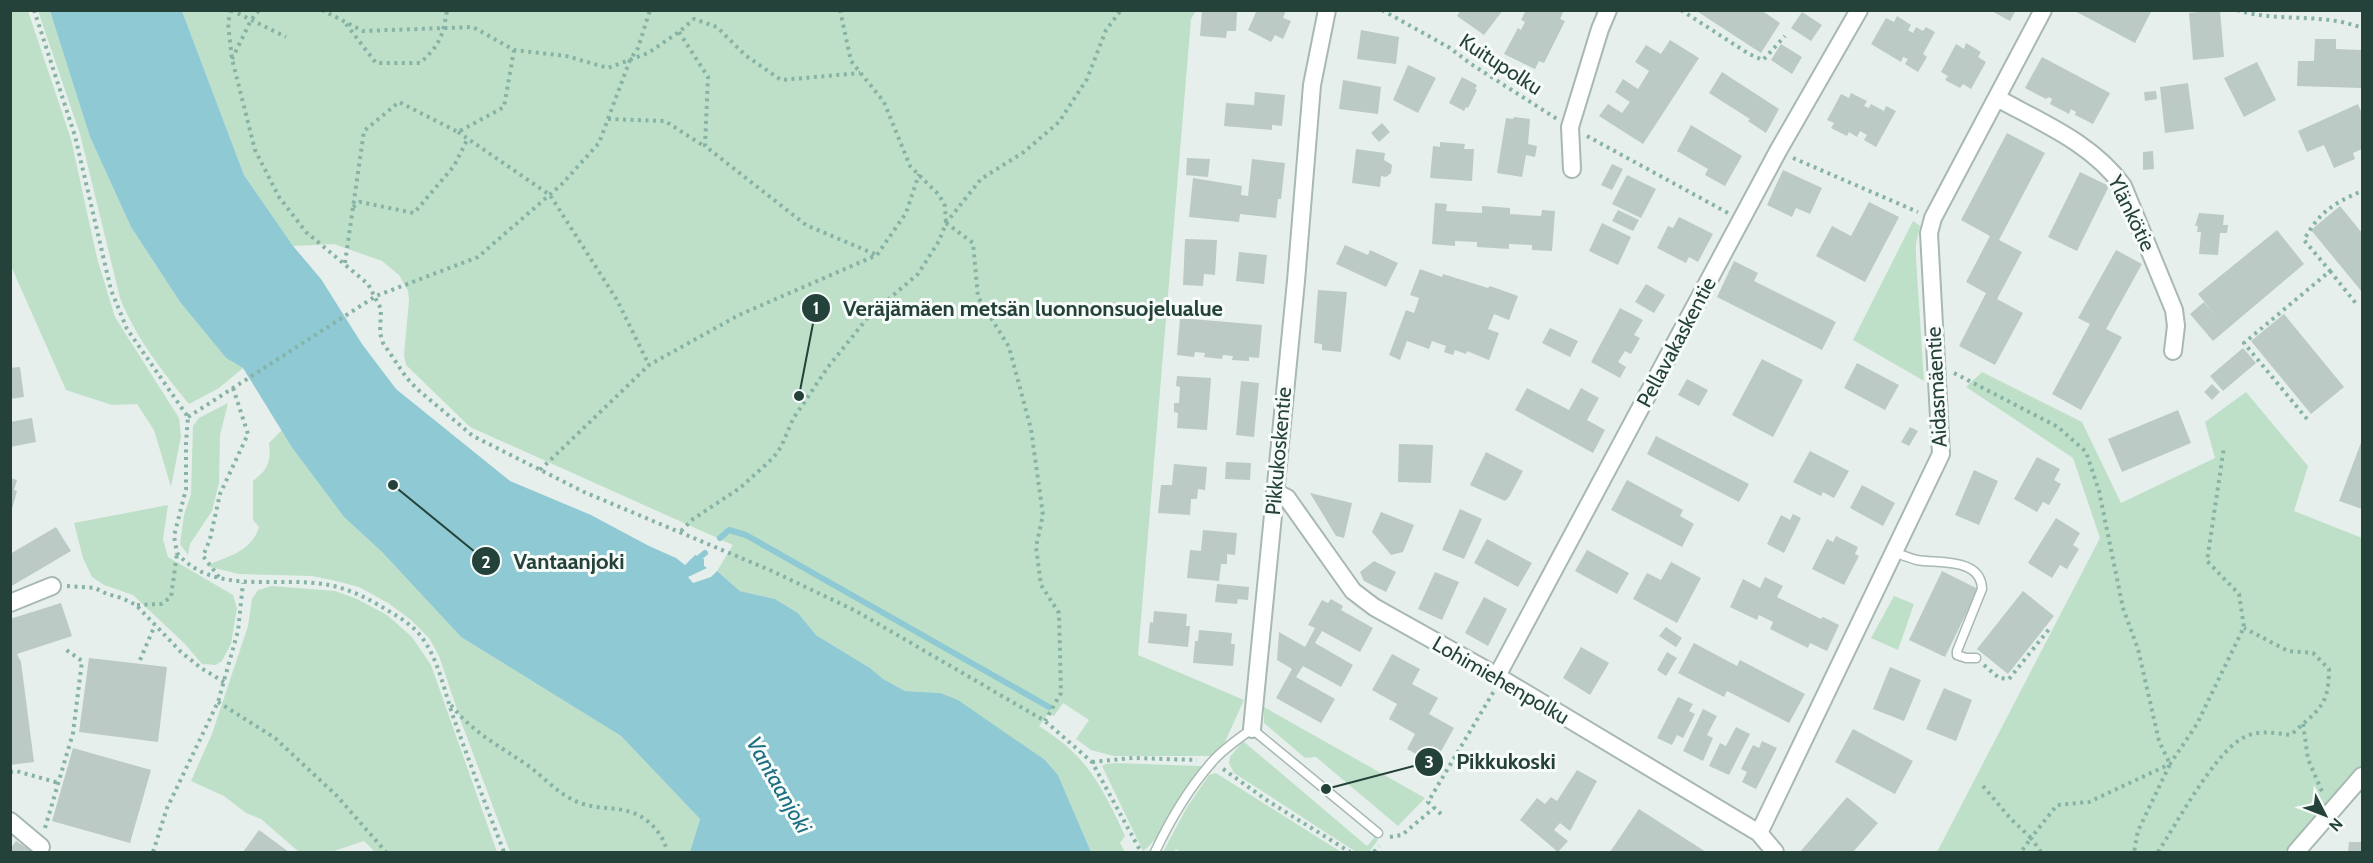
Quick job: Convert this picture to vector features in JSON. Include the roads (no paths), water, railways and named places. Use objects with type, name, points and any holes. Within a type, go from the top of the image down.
[{"type":"street","name":"Pikkukoskentie","points":[[1252,729],[1296,280],[1312,85],[1327,10]]},
{"type":"street","points":[[1572,169],[1570,127],[1608,10]]},
{"type":"street","name":"Pellavakaskentie","points":[[1497,676],[1778,151],[1859,10]]},
{"type":"street","name":"Aidasmäentie","points":[[1759,833],[1941,454],[1929,233],[1933,218],[2043,10]]},
{"type":"street","name":"Ylänkötie","points":[[1997,98],[2089,150],[2110,168],[2123,186],[2174,310],[2176,326],[2173,351]]},
{"type":"street","name":"Lohimiehenpolku","points":[[1275,492],[1287,498],[1348,584],[1374,607],[1497,676],[1759,833]]},
{"type":"street","points":[[10,603],[52,586]]},
{"type":"street","points":[[2296,852],[2362,776]]},
{"type":"street","points":[[10,822],[40,847]]},
{"type":"street","points":[[1759,833],[1775,852]]},
{"type":"lane","points":[[1894,552],[1918,560],[1959,564],[1978,575],[1982,582],[1982,589],[1956,651],[1957,654],[1966,658],[1976,658]]},
{"type":"lane","points":[[1155,852],[1164,831],[1212,761],[1252,729],[1381,836]]},
{"type":"water","points":[[50,11],[182,11],[244,175],[293,246],[321,279],[362,344],[396,389],[510,481],[591,515],[676,558],[685,565],[695,555],[704,559],[704,566],[707,568],[688,577],[693,583],[711,577],[717,571],[740,591],[775,599],[798,613],[816,635],[905,691],[940,693],[958,700],[1045,760],[1058,775],[1091,852],[690,852],[700,819],[621,736],[461,637],[382,552],[344,517],[293,449],[243,368],[226,358],[180,302],[131,227],[90,137]]},
{"type":"waterway","points":[[720,538],[729,530],[746,535],[1049,707]]},
{"type":"waterway","points":[[700,557],[705,553]]},
{"type":"place","name":"Veräjämäen metsän luonnonsuojelualue","points":[[799,396]]},
{"type":"place","name":"Vantaanjoki","points":[[393,485]]},
{"type":"place","name":"Pikkukoski","points":[[1326,789]]}]
